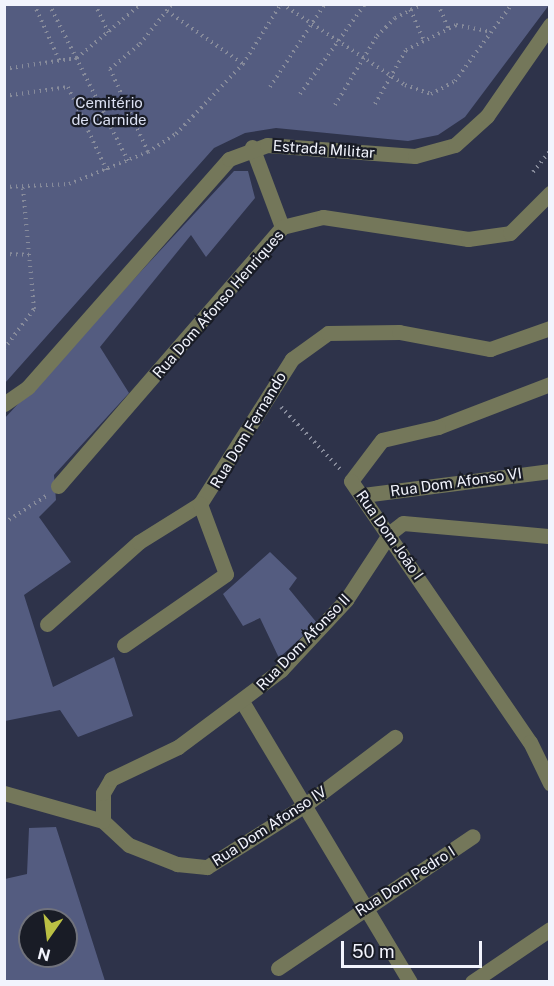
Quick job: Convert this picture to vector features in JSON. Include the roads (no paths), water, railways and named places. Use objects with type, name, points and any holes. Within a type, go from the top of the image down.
[{"type":"street","name":"Estrada Militar","points":[[4,404],[28,387],[216,168],[252,147],[415,156],[446,149],[488,116],[549,25]]},
{"type":"street","points":[[252,147],[282,227]]},
{"type":"street","name":"Rua Dom Afonso Henriques","points":[[58,486],[282,227],[323,217],[468,238],[510,232],[549,193]]},
{"type":"street","name":"Rua Dom Fernando","points":[[47,624],[139,542],[201,504],[268,393],[292,358],[328,333],[399,332],[490,349],[549,328]]},
{"type":"street","name":"Rua Dom João I","points":[[549,384],[438,427],[382,440],[351,481],[390,533],[530,742],[549,783]]},
{"type":"street","name":"Rua Dom Afonso VI","points":[[363,495],[549,471]]},
{"type":"street","points":[[124,645],[226,574],[201,504]]},
{"type":"street","points":[[390,533],[403,523],[549,536]]},
{"type":"street","name":"Rua Dom Afonso II","points":[[103,821],[103,793],[111,779],[178,747],[243,703],[346,600],[390,533]]},
{"type":"street","points":[[243,703],[410,981]]},
{"type":"street","name":"Rua Dom Afonso IV","points":[[103,821],[129,845],[177,864],[207,867],[305,805],[395,737]]},
{"type":"street","points":[[4,793],[103,821]]},
{"type":"street","name":"Rua Dom Pedro I","points":[[278,968],[364,906],[473,837]]},
{"type":"street","points":[[472,981],[549,929]]},
{"type":"park label","name":"Cemitério de Carnide","points":[[109,110]]}]
